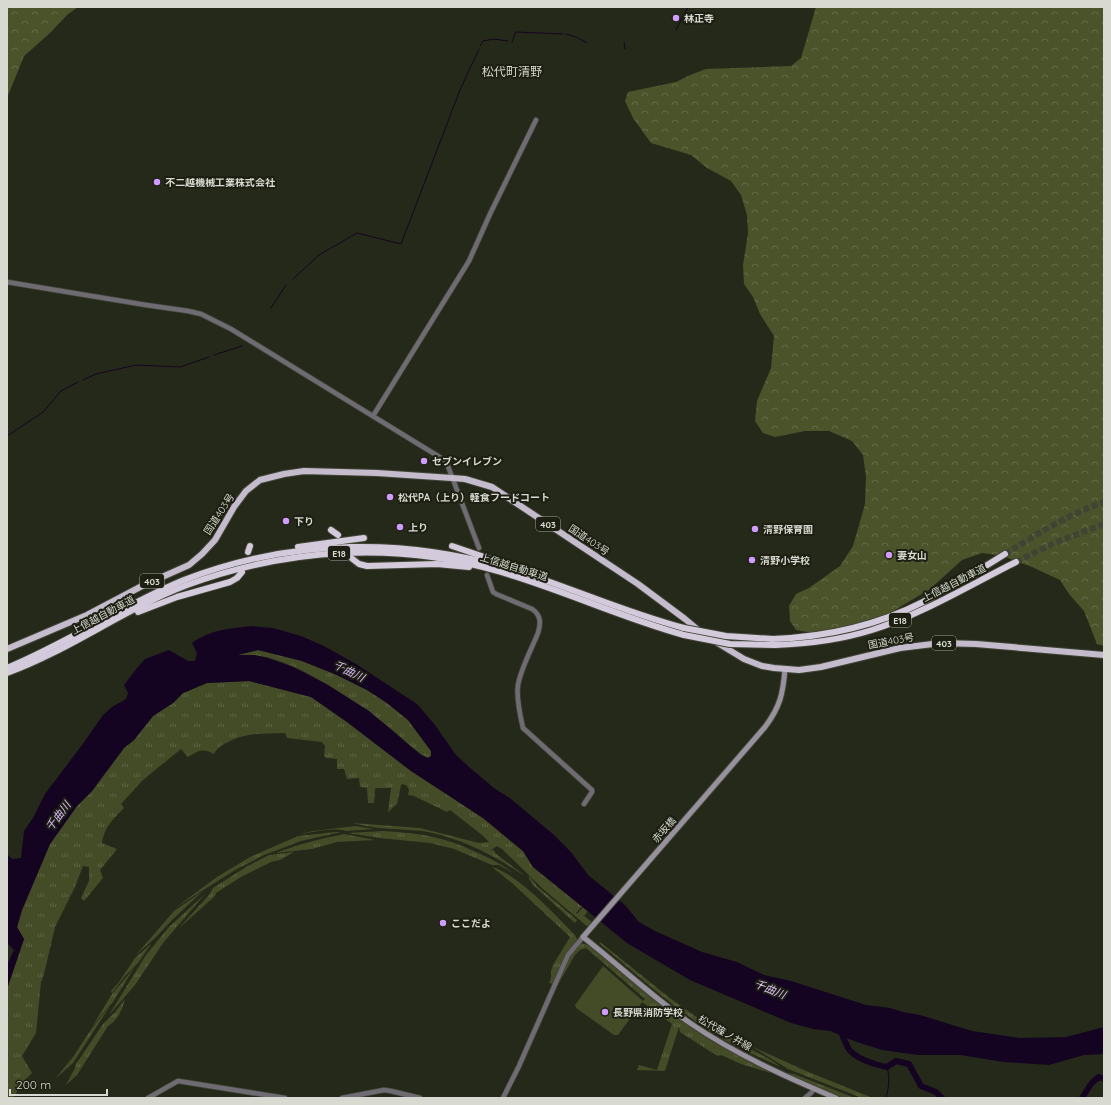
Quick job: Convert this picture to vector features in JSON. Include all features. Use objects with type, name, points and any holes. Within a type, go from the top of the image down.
[{"type":"highway","name":"国道403号","points":[[7,648],[87,615],[142,586],[189,565],[215,540],[234,506],[246,491],[260,480],[304,471],[377,473],[465,479],[492,487],[638,584],[703,634],[744,659],[762,666],[785,670],[799,670],[821,667],[900,648],[941,643],[976,644],[1104,655]]},
{"type":"highway","points":[[331,530],[338,536]]},
{"type":"highway","points":[[234,563],[298,547],[364,538]]},
{"type":"highway","name":"上信越自動車道","points":[[7,668],[62,642],[157,592],[195,576],[234,563],[322,548],[372,546],[408,548],[445,553],[518,571],[635,614],[684,628],[726,636],[772,639],[821,635],[854,628],[885,618],[922,603],[1005,554]]},
{"type":"highway","points":[[452,546],[534,574],[574,591]]},
{"type":"highway","name":"上信越自動車道","points":[[7,674],[66,647],[140,607],[186,586],[244,567],[306,555],[372,552],[426,556],[480,566],[533,582],[649,625],[684,635],[730,644],[775,646],[806,644],[840,638],[889,624],[930,607],[1016,562]]},
{"type":"highway","points":[[350,557],[359,564],[367,566],[424,564],[458,566],[498,573],[533,582]]},
{"type":"highway","points":[[66,647],[128,616],[158,604],[230,582],[237,578],[242,572]]},
{"type":"main road","name":"赤坂橋","points":[[585,935],[754,740],[775,713],[783,691],[785,670]]},
{"type":"main road","name":"松代篠ノ井線","points":[[585,935],[665,1005],[690,1023],[731,1048],[785,1076],[836,1098]]},
{"type":"street","points":[[373,416],[468,261],[536,120]]},
{"type":"street","points":[[7,282],[201,314],[248,338],[446,461],[479,548]]},
{"type":"street","points":[[486,575],[493,592],[537,612],[540,626],[518,685],[518,700],[523,728],[592,790],[584,804]]},
{"type":"street","points":[[503,1098],[519,1066],[568,955],[585,935]]},
{"type":"street","points":[[148,1098],[178,1081],[285,1098]]},
{"type":"street","points":[[805,1098],[814,1088]]},
{"type":"street","points":[[342,1098],[384,1090],[420,1098]]},
{"type":"green space","points":[[7,7],[78,7],[67,15],[50,33],[24,56],[7,98]]},
{"type":"green space","points":[[816,7],[1104,7],[1104,646],[1097,644],[1084,611],[1069,594],[1060,580],[1003,556],[982,553],[962,560],[930,589],[890,613],[864,622],[813,633],[796,630],[790,621],[789,606],[796,594],[809,588],[840,566],[853,546],[865,504],[866,477],[863,455],[852,441],[829,431],[805,431],[775,437],[763,433],[755,421],[757,401],[771,368],[774,336],[760,314],[753,297],[744,284],[743,265],[748,233],[747,215],[741,195],[731,181],[707,168],[691,155],[651,143],[633,118],[625,101],[628,92],[676,82],[706,69],[791,66],[801,58]]},
{"type":"green space","points":[[258,650],[302,661],[337,675],[367,690],[387,703],[408,720],[431,751],[431,756],[428,758],[422,755],[385,724],[345,696],[299,669],[265,657],[236,655]]},
{"type":"green space","points":[[249,681],[311,697],[347,722],[411,771],[483,818],[523,851],[533,867],[588,911],[584,916],[592,922],[588,927],[543,889],[502,849],[497,846],[490,851],[494,850],[495,853],[523,875],[489,854],[465,843],[441,835],[422,831],[379,828],[352,823],[420,828],[479,843],[489,842],[450,810],[447,812],[414,796],[408,795],[409,790],[407,786],[403,784],[401,785],[397,804],[388,812],[391,788],[375,789],[374,803],[368,803],[367,788],[360,787],[359,778],[347,779],[344,769],[337,769],[337,759],[326,758],[324,756],[325,746],[322,742],[287,738],[285,733],[264,734],[237,738],[219,747],[214,754],[204,750],[188,757],[181,749],[143,780],[121,804],[124,808],[113,819],[107,828],[102,843],[117,849],[100,870],[103,878],[84,901],[81,898],[89,881],[89,867],[83,866],[75,887],[55,927],[41,982],[36,1033],[22,1056],[32,1073],[24,1081],[13,1098],[7,1098],[7,989],[24,939],[17,928],[22,910],[50,844],[77,806],[92,791],[124,748],[134,740],[153,716],[173,703],[183,693],[207,683]]},
{"type":"green space","points":[[355,826],[374,829],[346,831],[329,830],[300,834],[313,831]]},
{"type":"green space","points":[[383,831],[421,835],[454,843],[492,860],[513,873],[499,865],[492,865],[454,849],[430,843],[379,838],[348,833]]},
{"type":"green space","points":[[341,832],[301,841],[264,855],[235,870],[175,908],[217,877],[250,857],[298,836]]},
{"type":"green space","points":[[344,834],[375,840],[337,842],[312,849],[276,853],[310,842]]},
{"type":"green space","points":[[294,852],[280,860],[271,862],[241,877],[216,893],[215,896],[178,929],[209,895],[213,888],[246,867],[269,855]]},
{"type":"green space","points":[[492,867],[514,878],[536,896],[575,935],[577,939],[567,954],[553,984],[549,983],[553,965],[570,937],[512,883]]},
{"type":"green space","points":[[529,876],[537,886],[577,920],[575,923],[534,886],[529,879]]},
{"type":"green space","points":[[203,891],[155,938],[136,955],[174,911]]},
{"type":"green space","points":[[205,894],[163,943],[135,985],[109,1015],[146,955],[169,927]]},
{"type":"green space","points":[[600,942],[671,999],[698,1018],[781,1067],[727,1041],[695,1021],[653,988],[599,943]]},
{"type":"green space","points":[[579,943],[585,944],[598,951],[657,1002],[689,1026],[712,1041],[771,1073],[741,1064],[721,1055],[718,1056],[680,1032],[679,1027],[665,1071],[637,1070],[639,1065],[657,1070],[672,1024],[642,1002],[645,999],[586,948],[580,950],[575,955],[556,988],[568,961]]},
{"type":"green space","points":[[151,944],[138,963],[125,976],[112,993],[111,991],[135,958]]},
{"type":"green space","points":[[603,966],[643,1001],[618,1035],[614,1035],[576,1008],[575,1005]]},
{"type":"green space","points":[[134,968],[113,1002],[93,1025],[112,994]]},
{"type":"green space","points":[[125,999],[123,1007],[117,1018],[108,1026],[77,1075],[66,1085],[76,1064],[103,1024]]},
{"type":"green space","points":[[110,1006],[73,1063],[55,1079],[73,1057],[94,1025]]},
{"type":"green space","points":[[751,1046],[806,1071],[873,1098],[862,1098],[788,1069]]},
{"type":"green space","points":[[784,1074],[794,1074],[855,1098],[843,1098]]},
{"type":"water","name":"千曲川","points":[[251,626],[273,628],[301,636],[324,646],[356,664],[417,704],[435,725],[456,755],[494,788],[511,799],[553,834],[571,852],[588,875],[625,905],[639,922],[655,931],[702,952],[737,962],[764,975],[791,981],[866,1005],[890,1008],[920,1015],[972,1031],[1020,1038],[1066,1037],[1104,1027],[1104,1054],[1084,1055],[1049,1065],[1004,1062],[960,1055],[918,1055],[882,1050],[830,1031],[813,1029],[791,1023],[690,980],[627,943],[533,867],[523,851],[483,818],[411,771],[347,722],[311,697],[249,681],[207,683],[183,693],[173,703],[153,716],[134,740],[124,748],[92,791],[77,806],[50,844],[22,910],[17,927],[24,939],[7,989],[7,965],[14,950],[8,944],[7,945],[7,857],[8,855],[12,859],[21,858],[24,831],[33,818],[45,794],[103,715],[112,707],[126,699],[128,693],[124,685],[145,659],[169,650],[188,661],[195,661],[197,653],[192,643],[199,638],[213,632]],"holes":[[[258,650],[302,661],[337,675],[367,690],[387,703],[408,720],[431,751],[431,756],[428,758],[421,755],[369,711],[328,685],[293,667],[268,658],[255,655],[238,655]]]},
{"type":"waterway","points":[[676,30],[688,7]]},
{"type":"waterway","points":[[512,42],[516,32],[563,34]]},
{"type":"waterway","points":[[566,34],[587,43]]},
{"type":"waterway","points":[[480,46],[483,41],[494,39],[508,41]]},
{"type":"waterway","points":[[624,42],[625,49]]},
{"type":"waterway","points":[[293,279],[319,255],[357,233],[401,244],[460,90],[479,49]]},
{"type":"waterway","points":[[271,308],[286,285]]},
{"type":"waterway","points":[[214,355],[242,346]]},
{"type":"waterway","points":[[83,380],[96,374],[136,365],[180,367],[209,357]]},
{"type":"waterway","points":[[7,436],[43,412],[61,391],[78,382]]},
{"type":"waterway","points":[[577,913],[583,906]]},
{"type":"waterway","points":[[840,1030],[848,1048],[855,1055],[871,1063],[887,1067],[896,1061],[909,1064],[921,1086],[936,1092],[942,1098]]},
{"type":"waterway","points":[[886,1098],[889,1082],[887,1067]]},
{"type":"waterway","points":[[1082,1098],[1095,1080],[1099,1077],[1104,1079]]},
{"type":"tunnel","points":[[1005,554],[1040,532],[1104,502]]},
{"type":"tunnel","points":[[1016,562],[1054,543],[1104,524]]},
{"type":"place","name":"林正寺","points":[[676,18]]},
{"type":"place","name":"不二越機械工業株式会社","points":[[157,182]]},
{"type":"place","name":"セブンイレブン","points":[[424,461]]},
{"type":"place","name":"松代PA（上り）軽食フードコート","points":[[390,497]]},
{"type":"place","name":"下り","points":[[286,521]]},
{"type":"place","name":"上り","points":[[400,527]]},
{"type":"place","name":"清野保育園","points":[[755,529]]},
{"type":"place","name":"妻女山","points":[[889,555]]},
{"type":"place","name":"清野小学校","points":[[752,560]]},
{"type":"place","name":"ここだよ","points":[[443,923]]},
{"type":"place","name":"長野県消防学校","points":[[605,1012]]},
{"type":"district","name":"松代町清野","points":[[512,71]]}]
